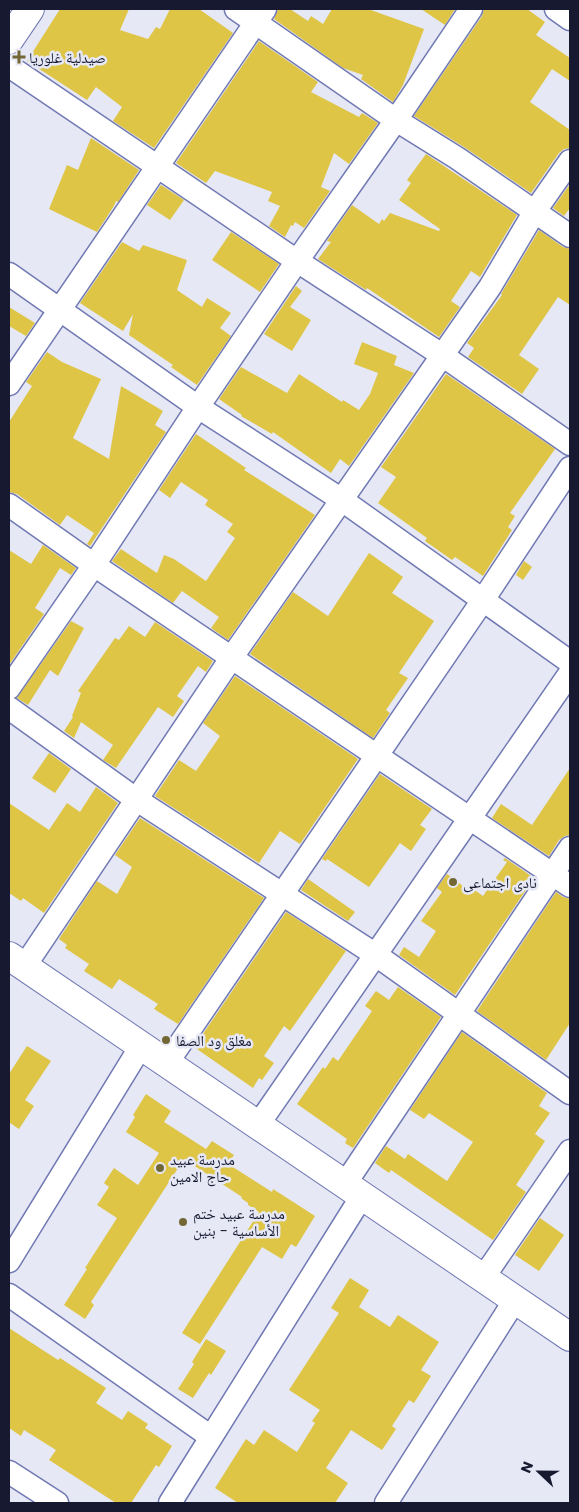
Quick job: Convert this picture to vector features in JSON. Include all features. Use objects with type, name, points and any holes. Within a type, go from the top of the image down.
[{"type":"street","points":[[9,40],[30,9]]},
{"type":"street","points":[[236,9],[260,15],[396,120],[457,158],[570,236]]},
{"type":"street","points":[[9,688],[297,261],[471,9]]},
{"type":"street","points":[[556,9],[570,19]]},
{"type":"street","points":[[9,384],[260,15]]},
{"type":"street","points":[[9,66],[297,261],[442,355],[570,444]]},
{"type":"street","points":[[570,161],[536,211],[490,287],[232,657],[137,800],[16,962],[570,1338]]},
{"type":"street","points":[[9,274],[198,407],[342,500],[570,662]]},
{"type":"street","points":[[166,1063],[483,600],[570,468]]},
{"type":"street","points":[[9,505],[561,880]]},
{"type":"street","points":[[258,1125],[570,673]]},
{"type":"street","points":[[9,708],[137,800],[376,955],[570,1093]]},
{"type":"street","points":[[170,1503],[211,1437],[353,1190],[458,1014],[561,880],[570,848]]},
{"type":"street","points":[[9,1261],[141,1046]]},
{"type":"street","points":[[483,1278],[570,1151]]},
{"type":"street","points":[[9,1295],[211,1437]]},
{"type":"street","points":[[386,1503],[515,1300]]},
{"type":"street","points":[[9,1472],[57,1503]]},
{"type":"building","points":[[60,9],[129,9],[120,30],[148,39],[156,27],[160,29],[170,9],[199,9],[233,33],[154,148],[113,121],[122,107],[96,87],[87,100],[27,61]]},
{"type":"building","points":[[278,9],[290,9],[308,21],[311,16],[323,24],[332,9],[368,9],[424,29],[403,85],[393,102],[361,79],[363,75],[343,68],[274,19]]},
{"type":"building","points":[[421,9],[455,9],[445,25]]},
{"type":"building","points":[[484,9],[527,9],[545,22],[536,35],[570,58],[570,81],[552,69],[530,102],[570,130],[570,148],[564,149],[559,153],[531,193],[464,147],[414,116],[482,16]]},
{"type":"building","points":[[259,41],[318,82],[311,92],[359,117],[362,113],[378,123],[349,164],[334,153],[321,187],[330,191],[304,228],[295,222],[293,226],[291,225],[285,237],[269,226],[280,206],[268,201],[272,192],[215,171],[206,183],[176,163]]},
{"type":"building","points":[[91,138],[139,170],[118,202],[116,201],[97,232],[49,209],[67,165],[78,170]]},
{"type":"building","points":[[426,154],[517,215],[480,277],[471,271],[451,301],[460,307],[439,337],[367,288],[366,290],[318,259],[331,242],[327,241],[352,205],[379,224],[390,213],[439,231],[440,229],[399,200],[411,183],[407,180]]},
{"type":"building","points":[[570,184],[570,208],[564,216],[553,208]]},
{"type":"building","points":[[161,185],[184,200],[170,220],[147,205]]},
{"type":"building","points":[[539,230],[563,247],[570,249],[570,305],[558,297],[519,355],[539,369],[522,394],[468,357],[474,348],[467,343],[502,295]]},
{"type":"building","points":[[231,232],[279,264],[260,292],[212,260]]},
{"type":"building","points":[[122,242],[139,251],[143,245],[187,260],[177,290],[202,307],[207,298],[231,313],[220,328],[231,336],[197,385],[171,367],[173,365],[129,335],[133,314],[123,331],[80,303]]},
{"type":"building","points":[[296,286],[302,291],[290,307],[311,320],[292,351],[264,334]]},
{"type":"building","points":[[9,307],[35,323],[26,336],[9,326]]},
{"type":"building","points":[[362,342],[397,356],[394,365],[414,373],[349,466],[340,459],[331,473],[273,432],[272,434],[241,416],[219,399],[241,367],[287,393],[299,374],[342,402],[343,400],[359,410],[370,394],[378,373],[354,364]]},
{"type":"building","points":[[47,352],[62,362],[101,379],[73,438],[109,459],[121,386],[163,411],[155,425],[166,432],[90,546],[87,544],[94,533],[67,515],[60,525],[17,494],[9,492],[9,422],[32,386],[26,382]]},
{"type":"building","points":[[446,374],[555,449],[510,513],[515,516],[508,527],[512,530],[483,576],[455,557],[452,560],[425,541],[427,538],[378,503],[396,477],[381,467]]},
{"type":"building","points":[[196,434],[246,468],[244,470],[315,515],[228,640],[211,628],[219,617],[182,591],[173,603],[112,561],[121,549],[157,573],[164,555],[174,559],[206,581],[235,538],[227,532],[233,524],[205,505],[208,500],[181,482],[170,498],[159,490]]},
{"type":"building","points":[[43,545],[76,568],[71,575],[60,568],[35,608],[44,614],[9,665],[9,550],[31,564]]},
{"type":"building","points":[[369,553],[403,577],[392,593],[434,621],[399,673],[408,678],[386,710],[390,713],[373,738],[250,654],[293,592],[328,616]]},
{"type":"building","points":[[524,561],[532,567],[523,580],[516,575]]},
{"type":"building","points":[[71,621],[84,628],[58,676],[50,670],[28,705],[17,698]]},
{"type":"building","points":[[155,622],[213,661],[206,672],[198,666],[177,696],[184,701],[173,717],[158,707],[116,768],[103,760],[113,745],[81,722],[74,738],[64,731],[73,717],[81,693],[78,691],[115,638],[119,640],[129,626],[145,637]]},
{"type":"building","points":[[235,676],[358,759],[300,844],[280,831],[259,863],[155,796],[179,760],[196,771],[220,736],[203,723]]},
{"type":"building","points":[[49,753],[71,769],[55,793],[32,778]]},
{"type":"building","points":[[570,768],[570,835],[559,840],[549,856],[492,818],[501,804],[532,825]]},
{"type":"building","points":[[380,774],[432,809],[420,825],[426,829],[411,851],[400,843],[369,887],[327,859],[326,861],[322,859]]},
{"type":"building","points":[[96,787],[118,803],[44,913],[23,898],[21,901],[9,893],[9,803],[49,830],[67,803],[80,812]]},
{"type":"building","points":[[140,818],[264,898],[178,1024],[154,1009],[158,1004],[119,979],[112,989],[84,971],[89,964],[65,948],[67,945],[59,939],[97,881],[117,894],[132,867],[115,855]]},
{"type":"building","points":[[505,858],[534,878],[455,995],[399,955],[404,947],[419,957],[436,931],[421,921],[442,892],[437,888],[447,874],[467,889],[469,886],[483,896],[507,862],[503,860]]},
{"type":"building","points":[[308,879],[355,912],[348,921],[301,890]]},
{"type":"building","points":[[556,892],[570,899],[570,1023],[546,1060],[477,1011]]},
{"type":"building","points":[[286,912],[346,951],[290,1031],[284,1026],[264,1056],[274,1063],[262,1080],[259,1078],[253,1088],[194,1047]]},
{"type":"building","points":[[398,987],[441,1017],[353,1148],[345,1143],[347,1139],[297,1104],[323,1067],[325,1069],[333,1057],[338,1061],[372,1011],[365,1006],[376,991],[389,1000]]},
{"type":"building","points":[[462,1032],[547,1093],[539,1106],[550,1113],[535,1134],[545,1141],[516,1185],[526,1192],[493,1240],[391,1170],[389,1173],[375,1163],[386,1146],[405,1159],[408,1154],[447,1181],[473,1142],[429,1113],[424,1119],[410,1110]]},
{"type":"building","points":[[27,1046],[51,1061],[25,1100],[34,1106],[19,1129],[9,1124],[9,1074]]},
{"type":"building","points":[[146,1094],[171,1111],[164,1122],[206,1149],[212,1141],[234,1155],[228,1164],[272,1192],[273,1189],[315,1216],[296,1247],[291,1244],[282,1259],[262,1247],[200,1344],[182,1333],[259,1212],[248,1205],[242,1197],[184,1159],[91,1302],[94,1305],[85,1319],[64,1305],[117,1218],[97,1205],[109,1187],[104,1183],[114,1168],[138,1185],[159,1153],[126,1132],[135,1117],[133,1115]]},
{"type":"building","points":[[540,1218],[564,1235],[539,1271],[515,1255]]},
{"type":"building","points":[[350,1278],[369,1290],[359,1307],[390,1327],[398,1315],[439,1342],[421,1370],[431,1376],[414,1403],[409,1400],[392,1426],[396,1429],[382,1450],[351,1430],[326,1468],[348,1483],[335,1503],[238,1503],[215,1488],[246,1439],[254,1445],[264,1430],[297,1452],[315,1423],[312,1421],[320,1410],[289,1390],[339,1313],[331,1308]]},
{"type":"building","points":[[9,1328],[106,1388],[96,1403],[122,1420],[128,1411],[148,1424],[145,1428],[172,1446],[159,1467],[156,1465],[131,1503],[116,1503],[49,1460],[56,1450],[24,1430],[21,1436],[9,1428]]},
{"type":"building","points":[[206,1339],[226,1351],[211,1375],[209,1373],[193,1398],[178,1389],[194,1364],[192,1362]]},
{"type":"place","name":"صيدلية غلوريا","points":[[19,57]]},
{"type":"place","name":"نادى اجتماعى","points":[[453,882]]},
{"type":"place","name":"مغلق ود الصفا","points":[[166,1040]]},
{"type":"place","name":"مدرسة عبيد حاج الامين","points":[[160,1168]]},
{"type":"place","name":"مدرسة عبيد ختم الأساسية - بنين","points":[[183,1222]]}]
